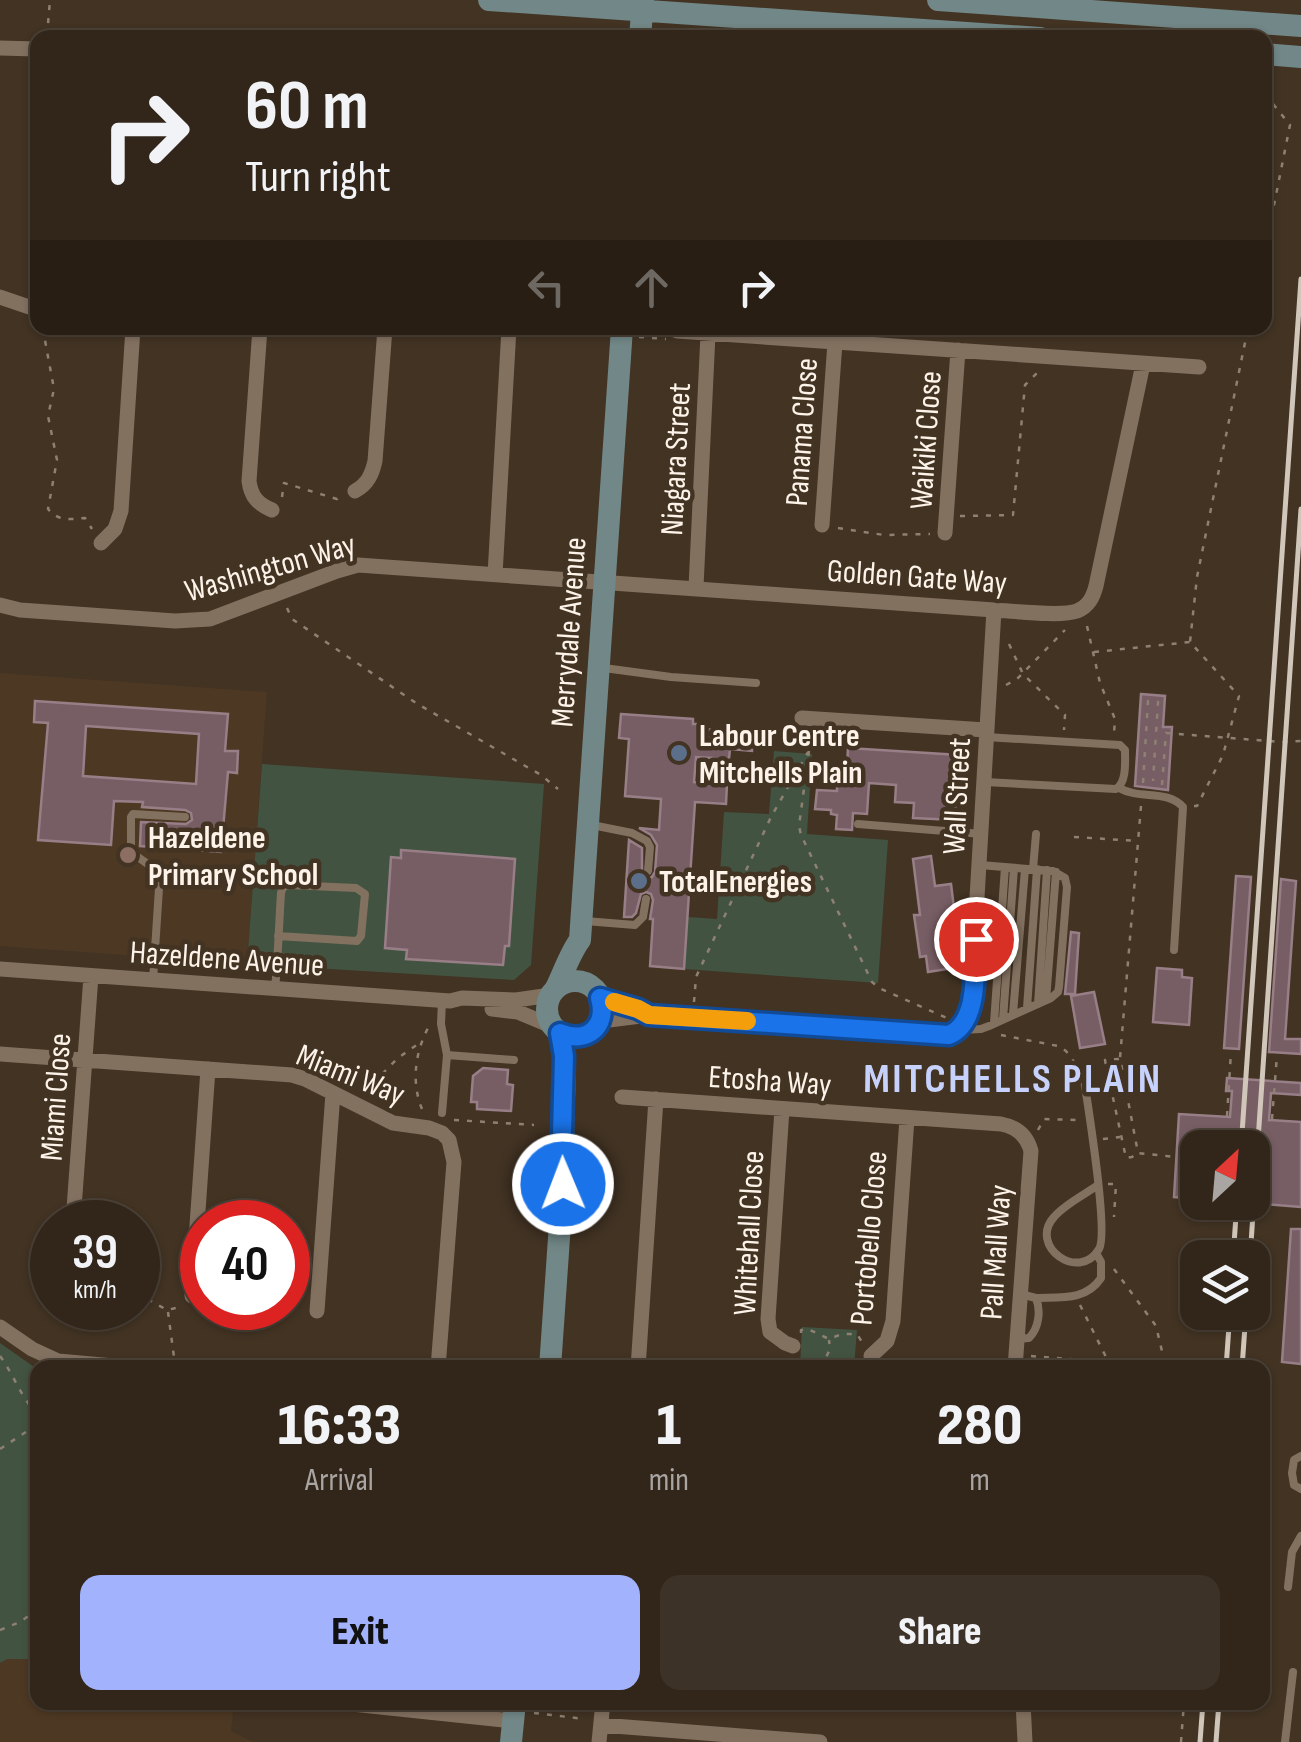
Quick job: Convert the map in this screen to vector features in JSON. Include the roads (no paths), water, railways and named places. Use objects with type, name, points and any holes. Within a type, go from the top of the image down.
[{"type":"street","points":[[490,0],[642,5],[944,30]]},
{"type":"street","points":[[938,0],[1301,26]]},
{"type":"street","points":[[640,30],[642,5]]},
{"type":"street","points":[[0,48],[30,44]]},
{"type":"street","points":[[1272,55],[1301,57]]},
{"type":"street","points":[[0,297],[30,307]]},
{"type":"street","points":[[101,543],[115,529],[120,511],[133,335]]},
{"type":"street","points":[[260,335],[249,482],[255,500],[272,510]]},
{"type":"street","points":[[355,491],[368,480],[375,461],[384,335]]},
{"type":"street","points":[[495,575],[509,335]]},
{"type":"street","name":"Merrydale Avenue","points":[[553,991],[568,967],[580,930],[604,582],[628,335]]},
{"type":"street","name":"Niagara Street","points":[[696,587],[708,335]]},
{"type":"street","points":[[724,335],[1199,368]]},
{"type":"street","name":"Panama Close","points":[[822,525],[836,342]]},
{"type":"street","name":"Waikiki Close","points":[[946,533],[958,350]]},
{"type":"street","name":"Golden Gate Way","points":[[495,575],[1070,612],[1087,605],[1096,586],[1143,364]]},
{"type":"street","name":"Washington Way","points":[[0,605],[20,610],[189,621],[227,614],[358,565],[495,575]]},
{"type":"street","name":"Wall Street","points":[[954,1032],[970,1012],[994,610]]},
{"type":"street","points":[[802,718],[986,734]]},
{"type":"street","name":"Merrydale Avenue","points":[[580,930],[598,995]]},
{"type":"street","name":"Hazeldene Avenue","points":[[0,968],[446,1001],[516,1000],[553,991]]},
{"type":"street","name":"Miami Close","points":[[75,1200],[91,976]]},
{"type":"street","points":[[551,1360],[565,1150],[564,1056],[547,1012],[553,991],[564,983],[581,982],[598,995],[649,1015]]},
{"type":"street","points":[[565,1150],[580,1059],[602,1016],[598,995]]},
{"type":"street","name":"Hazeldene Avenue","points":[[446,1001],[518,1012],[557,1030]]},
{"type":"street","points":[[557,1030],[577,1037],[610,1020],[649,1015],[954,1032]]},
{"type":"street","name":"Miami Way","points":[[0,1054],[292,1075],[394,1123],[435,1130],[448,1140],[454,1162],[439,1360]]},
{"type":"street","points":[[199,1200],[208,1070]]},
{"type":"street","points":[[317,1311],[334,1093]]},
{"type":"street","name":"Etosha Way","points":[[622,1097],[1007,1126],[1031,1138]]},
{"type":"street","points":[[639,1360],[656,1099]]},
{"type":"street","name":"Whitehall Close","points":[[782,1109],[768,1326],[777,1338],[796,1346]]},
{"type":"street","name":"Portobello Close","points":[[871,1356],[887,1341],[893,1321],[906,1118]]},
{"type":"street","name":"Pall Mall Way","points":[[1015,1354],[1028,1296],[1031,1138]]},
{"type":"street","points":[[0,1327],[56,1360]]},
{"type":"street","points":[[435,1710],[517,1720]]},
{"type":"street","points":[[599,1742],[602,1710]]},
{"type":"street","points":[[1023,1710],[1025,1742]]},
{"type":"street","points":[[600,1724],[724,1738],[820,1742]]},
{"type":"lane","points":[[599,668],[756,683]]},
{"type":"lane","points":[[984,782],[1113,790],[1123,782],[1124,750],[1120,746],[986,734]]},
{"type":"lane","points":[[1119,788],[1130,794],[1170,798],[1183,808],[1174,950]]},
{"type":"lane","points":[[153,980],[159,870],[130,852],[131,817],[185,817]]},
{"type":"lane","points":[[588,824],[642,836],[650,847],[648,871]]},
{"type":"lane","points":[[858,824],[982,834]]},
{"type":"lane","points":[[1036,834],[1042,1002]]},
{"type":"lane","points":[[954,1032],[980,1029],[1058,992],[1065,878],[1040,870],[980,865]]},
{"type":"lane","points":[[998,1021],[1009,867]]},
{"type":"lane","points":[[1027,1008],[1040,870]]},
{"type":"lane","points":[[1013,1014],[1040,870]]},
{"type":"lane","points":[[275,988],[278,936],[281,893],[286,885],[363,890],[361,936],[357,941],[278,936]]},
{"type":"lane","points":[[580,930],[635,925],[643,917],[646,899]]},
{"type":"lane","points":[[443,1118],[446,1055],[441,1024],[446,1001]]},
{"type":"lane","points":[[446,1055],[514,1060]]},
{"type":"lane","points":[[1083,1073],[1098,1185],[1102,1241],[1096,1253],[1081,1262],[1066,1261],[1050,1248],[1047,1230],[1056,1215],[1098,1185]]},
{"type":"lane","points":[[1028,1296],[1088,1293],[1100,1278],[1101,1262],[1096,1253]]},
{"type":"lane","points":[[1301,1456],[1294,1460],[1292,1472],[1294,1485],[1301,1489]]},
{"type":"lane","points":[[1288,1588],[1292,1552],[1301,1536]]},
{"type":"lane","points":[[1285,1742],[1293,1672]]},
{"type":"railway","points":[[1242,1130],[1301,279]]},
{"type":"railway","points":[[1251,1240],[1301,509]]},
{"type":"railway","points":[[1234,1240],[1236,1220]]},
{"type":"railway","points":[[1227,1360],[1229,1330]]},
{"type":"railway","points":[[1243,1360],[1245,1330]]},
{"type":"railway","points":[[1200,1742],[1202,1710]]},
{"type":"railway","points":[[1216,1742],[1218,1710]]},
{"type":"place","name":"Labour Centre Mitchells Plain","points":[[679,753]]},
{"type":"place","name":"Hazeldene Primary School","points":[[128,855]]},
{"type":"place","name":"TotalEnergies","points":[[639,881]]},
{"type":"district","name":"MITCHELLS PLAIN","points":[[1013,1077]]}]
